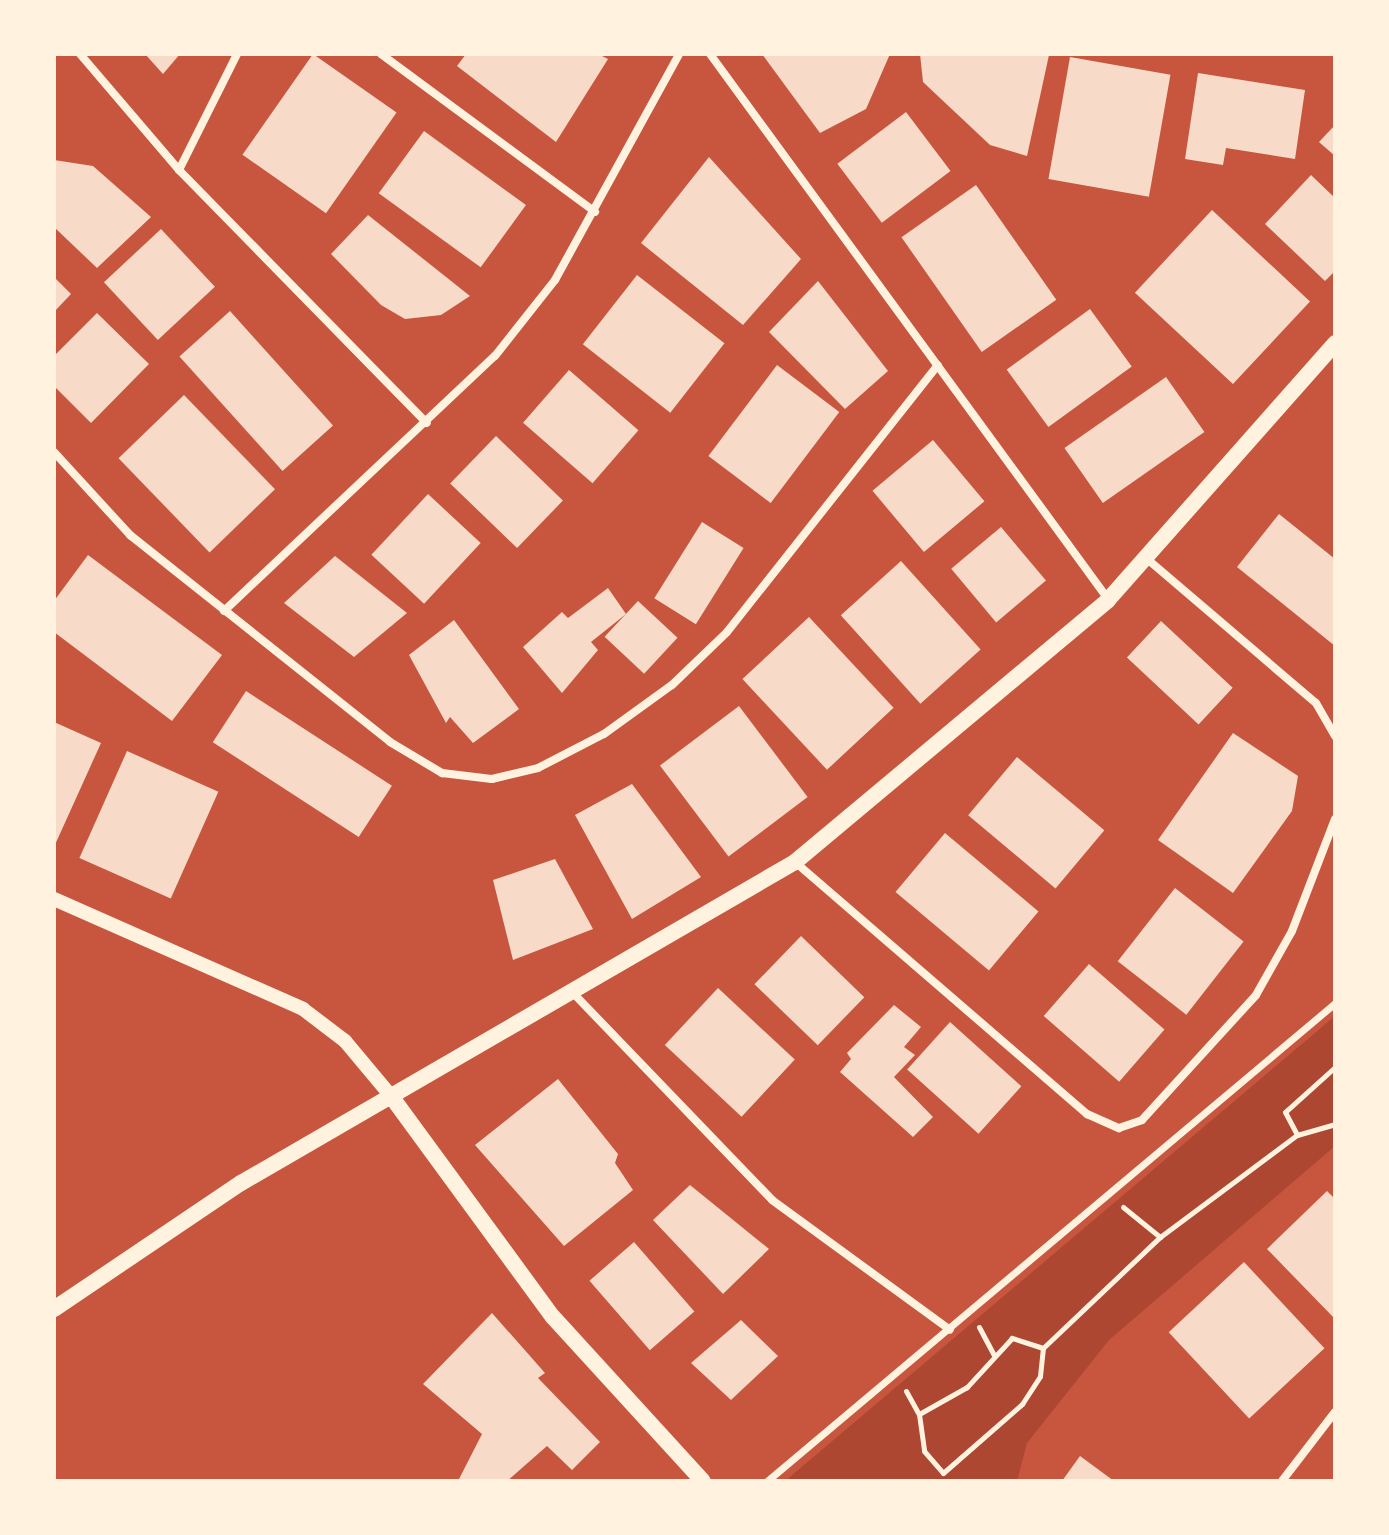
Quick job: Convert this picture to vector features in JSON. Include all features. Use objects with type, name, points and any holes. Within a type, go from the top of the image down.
[{"type":"main road","points":[[54,1309],[241,1183],[574,994],[795,862],[1108,600],[1335,343]]},
{"type":"main road","points":[[391,1096],[553,1317],[703,1481]]},
{"type":"street","points":[[80,54],[179,170],[427,423]]},
{"type":"street","points":[[179,170],[237,54]]},
{"type":"street","points":[[381,54],[595,212]]},
{"type":"street","points":[[224,611],[427,423],[504,345],[595,212],[679,54]]},
{"type":"street","points":[[710,54],[1108,600]]},
{"type":"street","points":[[54,452],[130,535],[390,742],[442,773],[492,779],[538,768],[672,685],[727,632],[938,365]]},
{"type":"street","points":[[1146,558],[1316,703],[1335,736]]},
{"type":"street","points":[[795,862],[1087,1114],[1119,1128],[1142,1120],[1256,995],[1292,931],[1335,819]]},
{"type":"street","points":[[54,899],[303,1009],[345,1041],[391,1096]]},
{"type":"street","points":[[574,994],[772,1200],[950,1330]]},
{"type":"street","points":[[767,1481],[1111,1198],[1335,1003]]},
{"type":"street","points":[[1282,1481],[1335,1412]]},
{"type":"path","points":[[1297,1135],[1285,1112],[1335,1067]]},
{"type":"path","points":[[898,1375],[919,1414],[924,1451],[943,1473],[1022,1404],[1040,1376],[1043,1348],[1160,1237],[1297,1135],[1335,1124]]},
{"type":"path","points":[[1111,1198],[1160,1237]]},
{"type":"path","points":[[972,1313],[994,1355]]},
{"type":"path","points":[[919,1414],[967,1387],[1012,1338],[1043,1348]]},
{"type":"shaded area","points":[[1335,1016],[1335,1146],[1109,1340],[1027,1443],[1017,1481],[785,1481]]},
{"type":"building","points":[[145,54],[180,54],[163,74]]},
{"type":"building","points":[[313,54],[397,113],[326,213],[242,155]]},
{"type":"building","points":[[466,54],[598,54],[608,59],[556,142],[457,66]]},
{"type":"building","points":[[762,54],[890,54],[866,109],[820,133]]},
{"type":"building","points":[[920,54],[1049,55],[1027,156],[990,145],[923,82]]},
{"type":"building","points":[[1070,57],[1170,75],[1149,197],[1048,179]]},
{"type":"building","points":[[1198,73],[1305,90],[1295,159],[1226,148],[1223,165],[1185,159]]},
{"type":"building","points":[[906,112],[951,171],[882,223],[837,164]]},
{"type":"building","points":[[1335,125],[1335,156],[1319,142]]},
{"type":"building","points":[[424,131],[526,205],[481,267],[379,193]]},
{"type":"building","points":[[709,157],[801,259],[743,325],[641,243]]},
{"type":"building","points":[[54,160],[93,166],[151,217],[97,268],[54,227]]},
{"type":"building","points":[[1311,175],[1335,198],[1335,271],[1325,281],[1265,224]]},
{"type":"building","points":[[976,185],[1056,300],[982,352],[901,237]]},
{"type":"building","points":[[1212,210],[1310,301],[1233,384],[1135,293]]},
{"type":"building","points":[[368,215],[470,296],[441,315],[405,319],[381,305],[331,254]]},
{"type":"building","points":[[161,229],[215,287],[158,340],[104,282]]},
{"type":"building","points":[[637,275],[724,343],[670,413],[583,344]]},
{"type":"building","points":[[54,277],[71,294],[54,312]]},
{"type":"building","points":[[818,281],[888,371],[845,409],[769,332]]},
{"type":"building","points":[[1090,309],[1132,366],[1048,427],[1007,370]]},
{"type":"building","points":[[230,311],[333,425],[283,471],[179,357]]},
{"type":"building","points":[[97,313],[149,364],[91,423],[54,386],[54,356]]},
{"type":"building","points":[[777,365],[839,412],[771,503],[708,456]]},
{"type":"building","points":[[569,370],[638,430],[593,483],[523,423]]},
{"type":"building","points":[[1166,377],[1204,432],[1103,503],[1064,448]]},
{"type":"building","points":[[184,395],[275,489],[210,552],[119,458]]},
{"type":"building","points":[[496,436],[563,501],[517,548],[450,483]]},
{"type":"building","points":[[933,440],[984,501],[924,552],[872,491]]},
{"type":"building","points":[[428,494],[481,543],[424,604],[371,555]]},
{"type":"building","points":[[1279,514],[1335,559],[1335,646],[1237,567]]},
{"type":"building","points":[[702,522],[744,548],[696,624],[654,598]]},
{"type":"building","points":[[1001,527],[1046,581],[996,622],[951,569]]},
{"type":"building","points":[[88,555],[222,655],[172,721],[54,632],[54,601]]},
{"type":"building","points":[[335,556],[407,613],[354,657],[284,603]]},
{"type":"building","points":[[901,561],[981,649],[920,704],[841,615]]},
{"type":"building","points":[[608,588],[626,614],[591,642],[598,650],[562,693],[523,647],[562,612],[568,618]]},
{"type":"building","points":[[638,601],[677,638],[644,674],[605,637]]},
{"type":"building","points":[[809,617],[894,708],[827,770],[742,679]]},
{"type":"building","points":[[454,620],[519,709],[473,743],[450,717],[446,723],[409,655]]},
{"type":"building","points":[[1161,621],[1233,688],[1199,724],[1127,658]]},
{"type":"building","points":[[246,691],[392,786],[359,837],[213,742]]},
{"type":"building","points":[[739,706],[808,797],[729,857],[660,766]]},
{"type":"building","points":[[54,722],[101,743],[54,847]]},
{"type":"building","points":[[1233,733],[1298,776],[1292,811],[1233,893],[1158,840]]},
{"type":"building","points":[[127,751],[218,792],[171,899],[79,858]]},
{"type":"building","points":[[1017,757],[1104,830],[1055,888],[968,815]]},
{"type":"building","points":[[632,784],[701,877],[632,919],[575,815]]},
{"type":"building","points":[[945,833],[1038,911],[989,970],[896,892]]},
{"type":"building","points":[[555,859],[593,929],[513,960],[493,880]]},
{"type":"building","points":[[1175,888],[1244,942],[1186,1015],[1118,961]]},
{"type":"building","points":[[801,936],[864,997],[818,1045],[754,984]]},
{"type":"building","points":[[1089,964],[1164,1030],[1119,1082],[1044,1016]]},
{"type":"building","points":[[718,988],[795,1060],[742,1117],[665,1045]]},
{"type":"building","points":[[894,1005],[921,1027],[904,1047],[915,1055],[894,1077],[933,1117],[913,1137],[840,1072],[851,1059],[847,1053]]},
{"type":"building","points":[[950,1022],[1021,1086],[979,1134],[907,1070]]},
{"type":"building","points":[[558,1079],[618,1154],[615,1163],[633,1190],[564,1246],[475,1145]]},
{"type":"building","points":[[690,1185],[769,1249],[723,1294],[653,1220]]},
{"type":"building","points":[[1327,1191],[1335,1199],[1335,1319],[1267,1249]]},
{"type":"building","points":[[634,1242],[694,1311],[650,1350],[589,1281]]},
{"type":"building","points":[[1244,1262],[1324,1348],[1249,1419],[1169,1332]]},
{"type":"building","points":[[492,1313],[545,1373],[538,1378],[600,1442],[572,1470],[547,1446],[507,1481],[458,1481],[482,1434],[423,1384]]},
{"type":"building","points":[[741,1320],[778,1356],[731,1400],[691,1363]]},
{"type":"building","points":[[1080,1456],[1114,1481],[1062,1481]]}]
